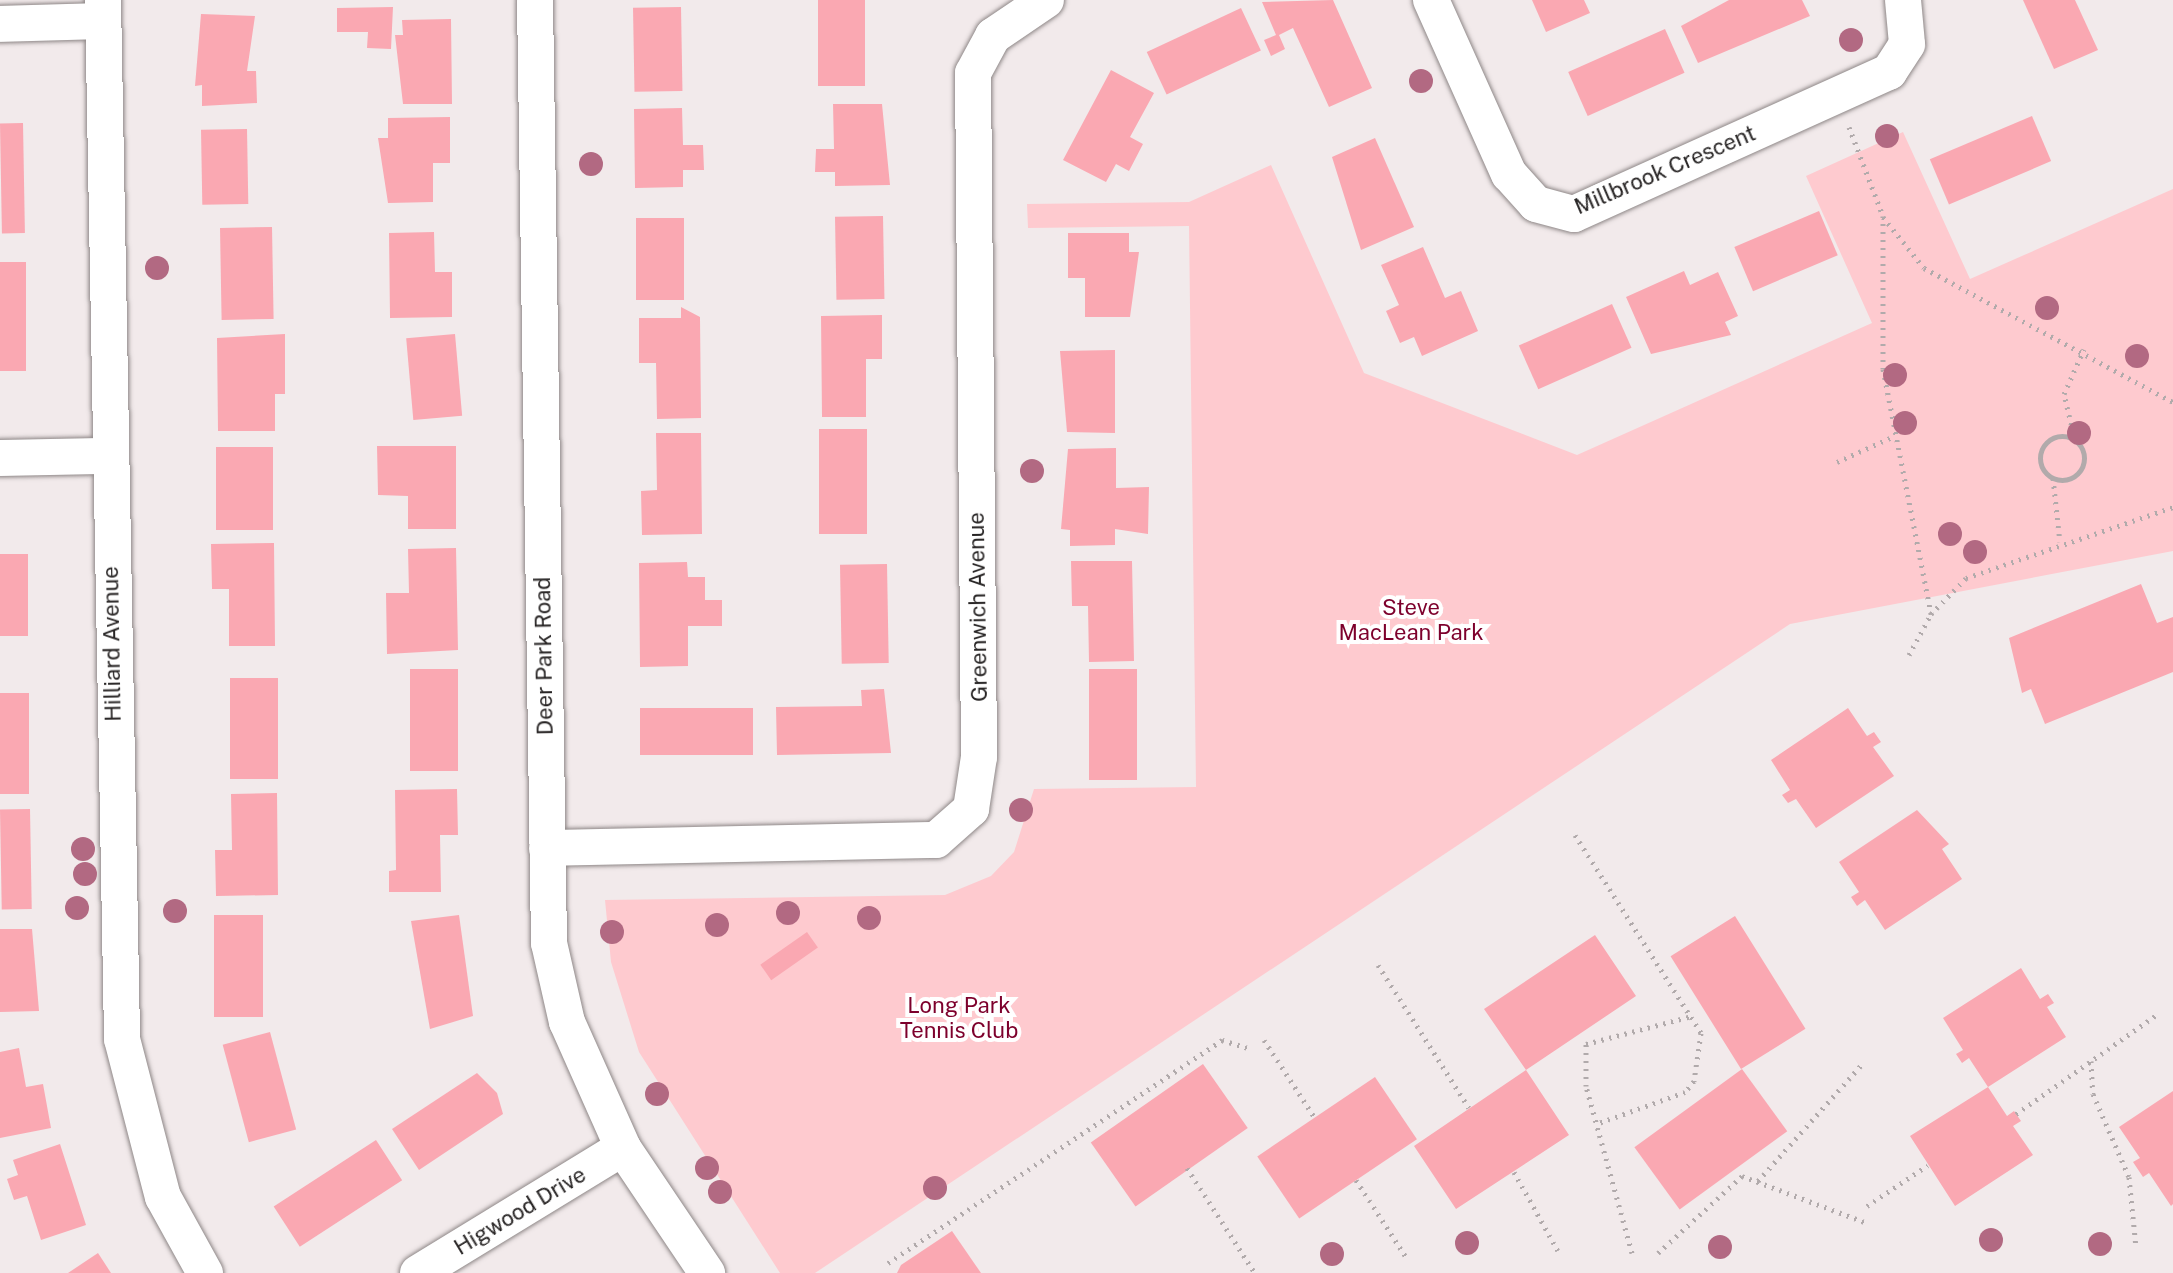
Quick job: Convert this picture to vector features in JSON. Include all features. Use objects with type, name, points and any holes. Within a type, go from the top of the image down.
[{"type":"street","name":"Deer Park Road","points":[[535,0],[549,943],[567,1022],[623,1148],[707,1273]]},
{"type":"street","name":"Greenwich Avenue","points":[[547,848],[936,840],[971,809],[979,757],[973,73],[993,36],[1046,0]]},
{"type":"street","name":"Millbrook Crescent","points":[[1431,0],[1509,174],[1536,204],[1574,214],[1889,72],[1907,44],[1903,0]]},
{"type":"street","points":[[0,24],[102,11]]},
{"type":"street","name":"Hilliard Avenue","points":[[102,11],[107,456],[122,1039],[163,1197],[205,1273]]},
{"type":"street","points":[[0,458],[107,456]]},
{"type":"street","name":"Higwood Drive","points":[[418,1273],[623,1148]]},
{"type":"path","points":[[1838,95],[1883,216],[1924,268],[2084,349],[2173,402]]},
{"type":"path","points":[[1883,216],[1883,369],[1892,437],[1931,614]]},
{"type":"path","points":[[2053,478],[2071,478],[2082,468],[2064,394],[2084,349]]},
{"type":"path","points":[[1837,462],[1892,437]]},
{"type":"path","points":[[2060,542],[2053,478],[2041,466],[2044,446],[2055,437],[2075,440]]},
{"type":"path","points":[[1909,655],[1931,614],[1966,578],[2060,542],[2173,507]]},
{"type":"path","points":[[1575,835],[1701,1033],[1700,1060],[1685,1092],[1596,1124]]},
{"type":"path","points":[[1378,965],[1469,1108]]},
{"type":"path","points":[[2016,1114],[2158,1014]]},
{"type":"path","points":[[1632,1253],[1585,1078],[1586,1044],[1692,1016]]},
{"type":"path","points":[[888,1263],[1222,1040],[1252,1049]]},
{"type":"path","points":[[1264,1040],[1315,1118]]},
{"type":"path","points":[[2091,1061],[2093,1094],[2128,1175],[2136,1247]]},
{"type":"path","points":[[1758,1181],[1863,1063]]},
{"type":"path","points":[[1867,1206],[1928,1165]]},
{"type":"path","points":[[1187,1168],[1255,1273]]},
{"type":"path","points":[[2128,1175],[2137,1169]]},
{"type":"path","points":[[1514,1172],[1558,1251]]},
{"type":"path","points":[[1658,1253],[1737,1178],[1758,1181],[1867,1223]]},
{"type":"path","points":[[1356,1180],[1406,1257]]},
{"type":"green space","name":"Steve MacLean Park","points":[[1903,132],[1970,279],[2173,189],[2173,551],[1790,624],[815,1273],[780,1273],[639,1052],[611,962],[605,900],[945,895],[991,876],[1014,852],[1034,789],[1196,787],[1189,226],[1028,228],[1027,204],[1189,202],[1271,165],[1364,373],[1577,455],[1872,323],[1806,176]]},
{"type":"building","points":[[818,0],[865,0],[865,86],[818,86]]},
{"type":"building","points":[[1333,0],[1372,88],[1329,107],[1293,28],[1279,35],[1285,49],[1271,56],[1264,40],[1276,35],[1262,2]]},
{"type":"building","points":[[1532,0],[1584,0],[1590,13],[1546,32]]},
{"type":"building","points":[[1729,0],[1802,0],[1810,16],[1698,63],[1681,26]]},
{"type":"building","points":[[2023,0],[2075,0],[2098,50],[2054,69]]},
{"type":"building","points":[[393,7],[391,49],[367,48],[368,32],[337,32],[337,8]]},
{"type":"building","points":[[681,7],[682,91],[634,92],[633,8]]},
{"type":"building","points":[[1241,8],[1261,51],[1167,95],[1147,52]]},
{"type":"building","points":[[201,14],[255,16],[247,71],[256,71],[257,103],[202,106],[202,85],[195,86]]},
{"type":"building","points":[[451,19],[452,104],[403,104],[395,35],[403,35],[402,20]]},
{"type":"building","points":[[1665,29],[1685,73],[1588,116],[1568,72]]},
{"type":"building","points":[[1111,70],[1154,93],[1130,137],[1143,144],[1129,171],[1116,164],[1106,182],[1063,160]]},
{"type":"building","points":[[833,104],[882,104],[890,185],[835,186],[835,172],[815,172],[816,149],[834,149]]},
{"type":"building","points":[[682,108],[683,145],[703,145],[704,170],[683,170],[683,187],[635,188],[634,109]]},
{"type":"building","points":[[2032,116],[2051,161],[1949,204],[1930,159]]},
{"type":"building","points":[[450,117],[450,163],[433,163],[433,202],[388,203],[378,138],[388,138],[388,118]]},
{"type":"building","points":[[0,123],[23,123],[25,233],[2,233]]},
{"type":"building","points":[[247,129],[248,204],[202,205],[201,130]]},
{"type":"building","points":[[1375,138],[1414,227],[1361,250],[1332,157]]},
{"type":"building","points":[[1819,211],[1838,255],[1753,291],[1734,247]]},
{"type":"building","points":[[883,216],[884,299],[836,300],[835,217]]},
{"type":"building","points":[[636,218],[684,218],[684,300],[636,300]]},
{"type":"building","points":[[272,227],[274,319],[222,320],[220,228]]},
{"type":"building","points":[[434,232],[435,272],[452,272],[452,317],[390,318],[389,233]]},
{"type":"building","points":[[1068,233],[1129,233],[1129,252],[1139,252],[1130,317],[1085,317],[1085,278],[1068,278]]},
{"type":"building","points":[[1423,247],[1445,298],[1461,291],[1478,331],[1422,356],[1414,337],[1400,343],[1386,311],[1399,305],[1381,265]]},
{"type":"building","points":[[0,262],[26,262],[26,371],[0,371]]},
{"type":"building","points":[[1684,271],[1690,285],[1718,272],[1738,316],[1725,322],[1731,335],[1651,354],[1626,297]]},
{"type":"building","points":[[1612,304],[1632,348],[1538,389],[1519,345]]},
{"type":"building","points":[[681,307],[700,317],[701,418],[657,419],[656,363],[639,363],[639,318],[681,318]]},
{"type":"building","points":[[882,315],[882,359],[866,359],[866,417],[822,417],[821,316]]},
{"type":"building","points":[[285,334],[285,394],[275,394],[275,431],[218,431],[217,338]]},
{"type":"building","points":[[455,334],[462,416],[413,420],[406,338]]},
{"type":"building","points":[[1115,350],[1115,433],[1067,432],[1060,351]]},
{"type":"building","points":[[819,429],[867,429],[867,534],[819,534]]},
{"type":"building","points":[[656,433],[701,433],[702,534],[642,535],[641,491],[657,490]]},
{"type":"building","points":[[377,446],[456,446],[456,529],[408,529],[408,496],[378,495]]},
{"type":"building","points":[[216,447],[273,447],[273,530],[216,530]]},
{"type":"building","points":[[1116,448],[1116,488],[1149,487],[1148,534],[1115,529],[1115,545],[1070,546],[1070,530],[1061,529],[1068,449]]},
{"type":"building","points":[[274,543],[275,646],[229,646],[229,589],[212,589],[211,544]]},
{"type":"building","points":[[456,548],[458,650],[387,654],[386,593],[409,593],[408,549]]},
{"type":"building","points":[[0,554],[28,554],[28,636],[0,636]]},
{"type":"building","points":[[1071,561],[1132,561],[1134,661],[1089,662],[1088,606],[1072,606]]},
{"type":"building","points":[[687,562],[688,577],[705,577],[705,600],[722,600],[722,626],[688,626],[688,666],[640,667],[639,563]]},
{"type":"building","points":[[887,564],[889,663],[842,664],[840,565]]},
{"type":"building","points":[[2141,584],[2157,623],[2173,617],[2173,672],[2045,724],[2031,689],[2022,693],[2009,638]]},
{"type":"building","points":[[410,669],[458,669],[458,771],[410,771]]},
{"type":"building","points":[[1089,669],[1137,669],[1137,780],[1089,780]]},
{"type":"building","points":[[230,678],[278,678],[278,779],[230,779]]},
{"type":"building","points":[[884,689],[891,753],[777,755],[776,707],[862,706],[861,690]]},
{"type":"building","points":[[0,693],[29,693],[29,794],[0,794]]},
{"type":"building","points":[[640,708],[753,708],[753,755],[640,755]]},
{"type":"building","points":[[1848,708],[1867,736],[1874,732],[1881,742],[1873,747],[1894,776],[1816,828],[1796,799],[1788,803],[1782,795],[1790,790],[1771,760]]},
{"type":"building","points":[[457,789],[458,835],[440,835],[441,892],[389,892],[389,871],[396,870],[395,790]]},
{"type":"building","points":[[277,793],[278,895],[216,896],[215,850],[232,850],[231,794]]},
{"type":"building","points":[[30,809],[32,909],[2,910],[0,810]]},
{"type":"building","points":[[1917,810],[1949,844],[1942,849],[1962,879],[1885,930],[1865,900],[1857,906],[1851,897],[1859,892],[1839,862]]},
{"type":"building","points":[[214,915],[263,915],[263,1017],[214,1017]]},
{"type":"building","points":[[459,915],[473,1016],[430,1029],[411,921]]},
{"type":"building","points":[[1735,916],[1805,1029],[1741,1069],[1671,956]]},
{"type":"building","points":[[0,929],[32,929],[39,1011],[0,1012]]},
{"type":"building","points":[[807,932],[818,948],[771,980],[760,965]]},
{"type":"building","points":[[1595,935],[1636,996],[1526,1070],[1484,1009]]},
{"type":"building","points":[[2021,968],[2040,999],[2048,994],[2054,1003],[2047,1007],[2066,1037],[1988,1087],[1969,1058],[1962,1063],[1956,1054],[1963,1050],[1943,1018]]},
{"type":"building","points":[[270,1032],[296,1130],[249,1142],[223,1045]]},
{"type":"building","points":[[19,1048],[26,1087],[43,1084],[51,1128],[0,1138],[0,1052]]},
{"type":"building","points":[[1203,1064],[1248,1128],[1136,1206],[1091,1143]]},
{"type":"building","points":[[1742,1069],[1787,1131],[1680,1209],[1634,1147]]},
{"type":"building","points":[[1526,1070],[1569,1135],[1456,1209],[1414,1146]]},
{"type":"building","points":[[477,1073],[497,1093],[503,1114],[419,1170],[392,1129]]},
{"type":"building","points":[[1375,1077],[1417,1139],[1299,1219],[1257,1156]]},
{"type":"building","points":[[1988,1087],[2007,1116],[2014,1111],[2021,1121],[2013,1126],[2033,1155],[1955,1206],[1910,1136]]},
{"type":"building","points":[[2173,1091],[2171,1206],[2149,1173],[2143,1177],[2133,1162],[2140,1158],[2119,1127]]},
{"type":"building","points":[[376,1140],[402,1180],[300,1247],[274,1206]]},
{"type":"building","points":[[60,1144],[86,1225],[41,1240],[27,1196],[14,1200],[7,1179],[18,1175],[13,1160]]},
{"type":"building","points":[[952,1231],[981,1273],[897,1273],[901,1265]]},
{"type":"building","points":[[98,1253],[111,1273],[68,1273]]},
{"type":"park label","name":"Long Park Tennis Club","points":[[959,1018]]}]
